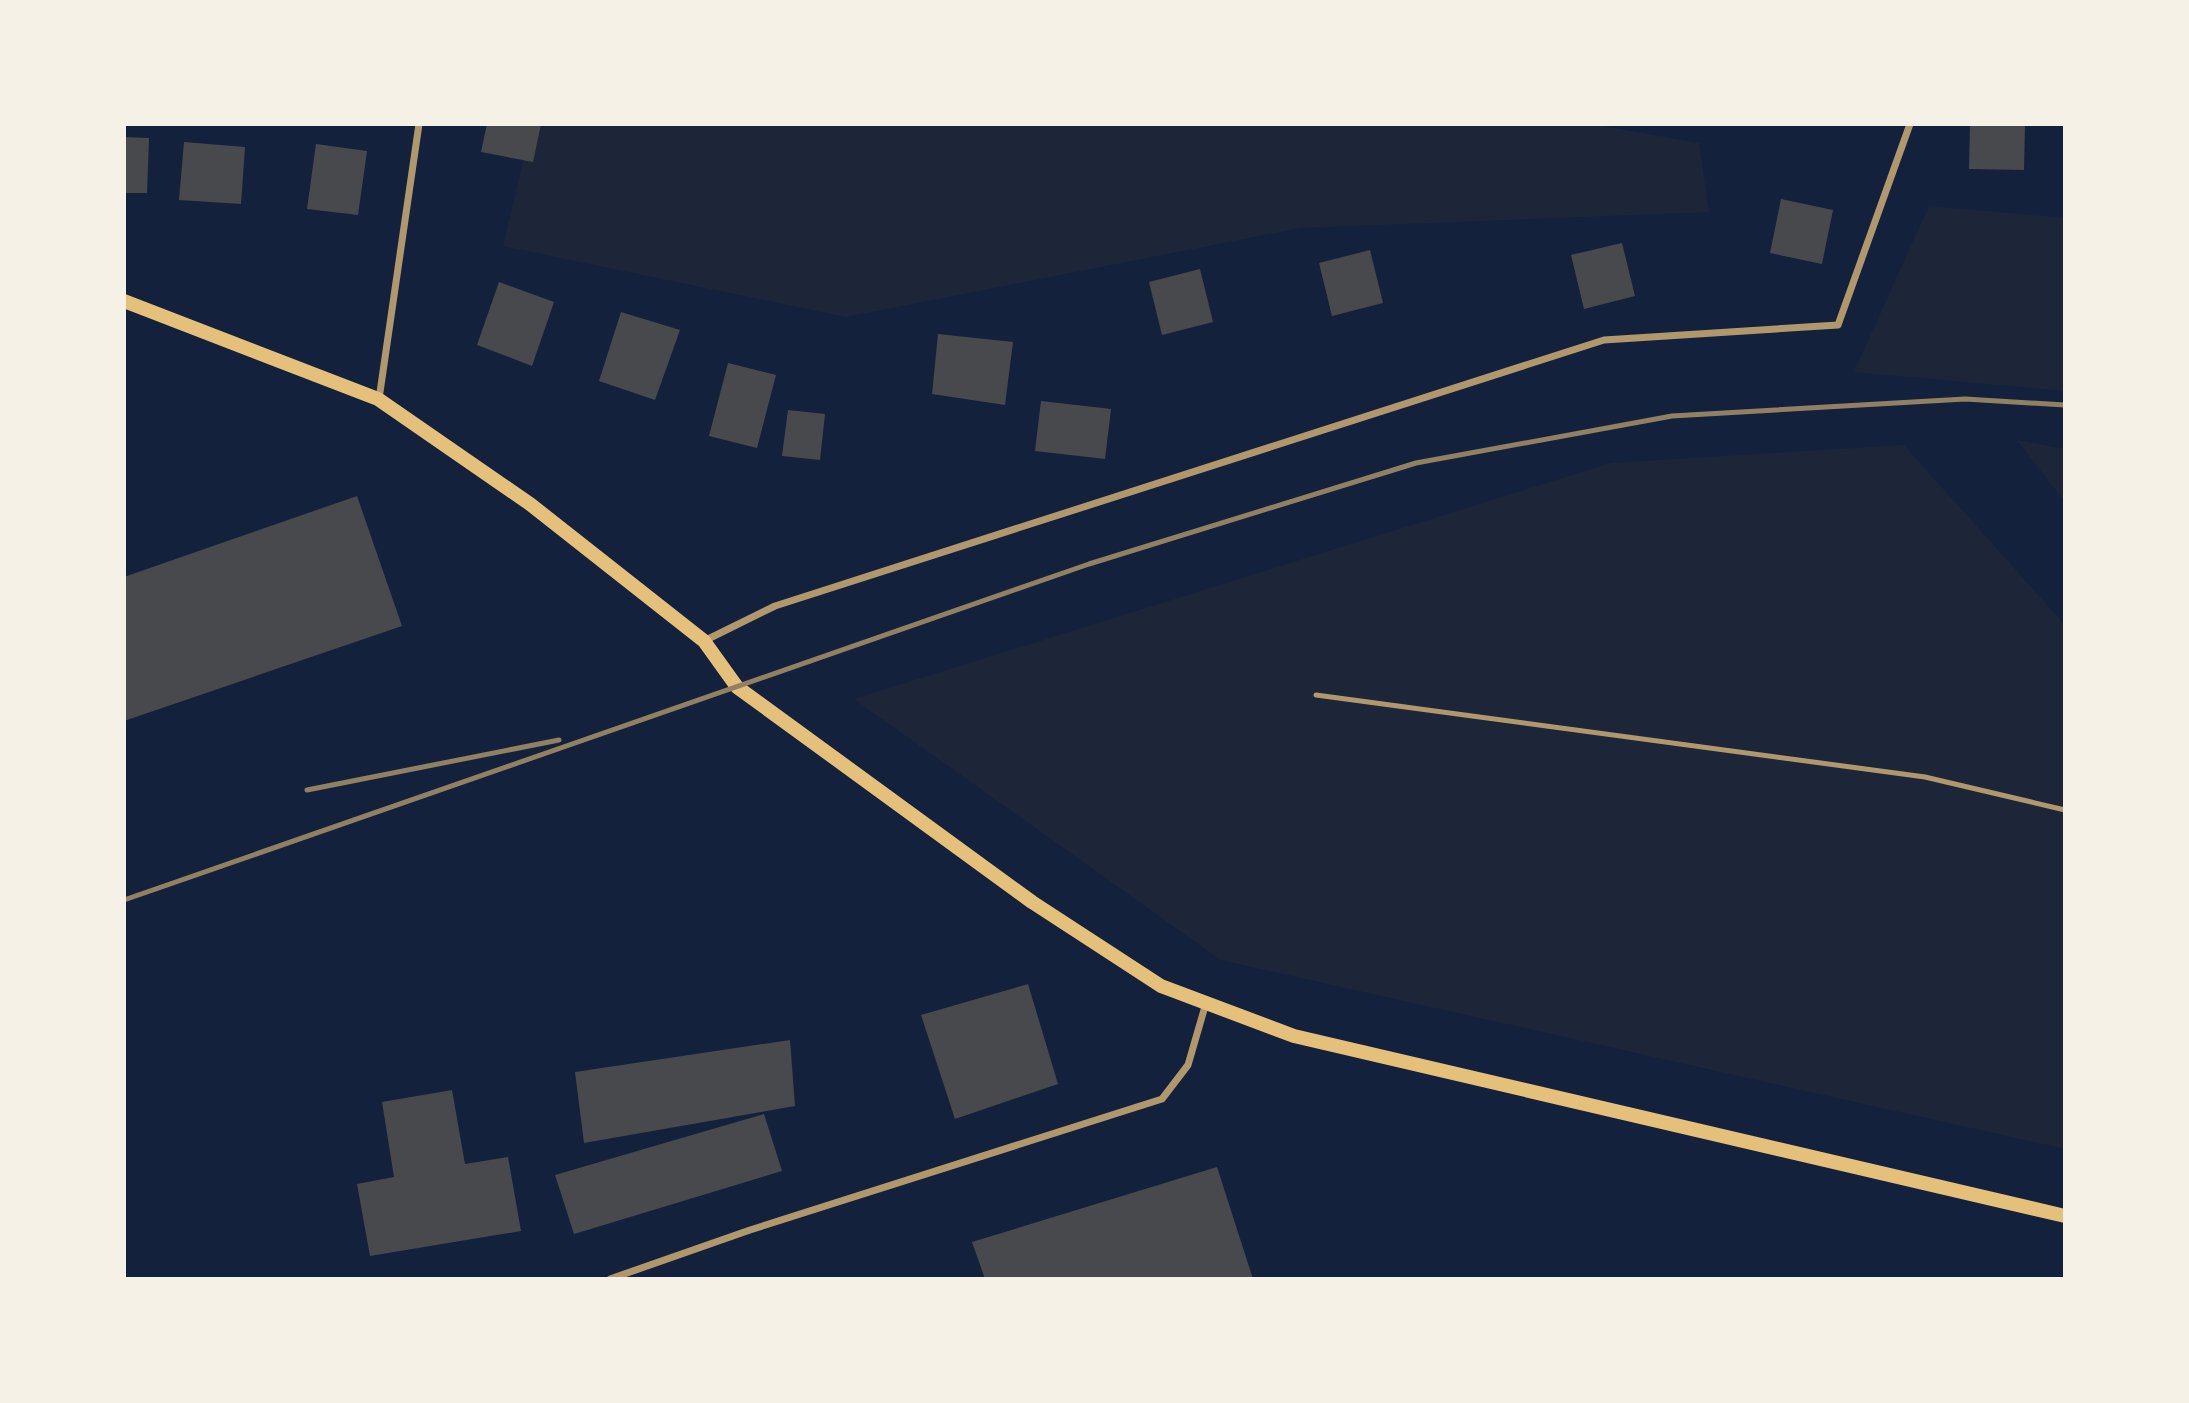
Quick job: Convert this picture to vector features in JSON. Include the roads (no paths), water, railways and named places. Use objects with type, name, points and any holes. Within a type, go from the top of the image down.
[{"type":"main road","points":[[124,301],[378,399],[530,504],[704,641],[737,687],[1032,902],[1161,986],[1294,1036],[2065,1216]]},
{"type":"street","points":[[378,399],[419,124]]},
{"type":"street","points":[[704,641],[775,606],[1604,340],[1838,325],[1910,124]]},
{"type":"street","points":[[610,1279],[750,1230],[1162,1099],[1188,1065],[1206,1002]]},
{"type":"lane","points":[[1315,695],[1925,777],[2065,810]]},
{"type":"railway","points":[[124,900],[1089,564],[1416,463],[1672,416],[1965,399],[2065,405]]},
{"type":"railway","points":[[307,790],[559,740]]}]
